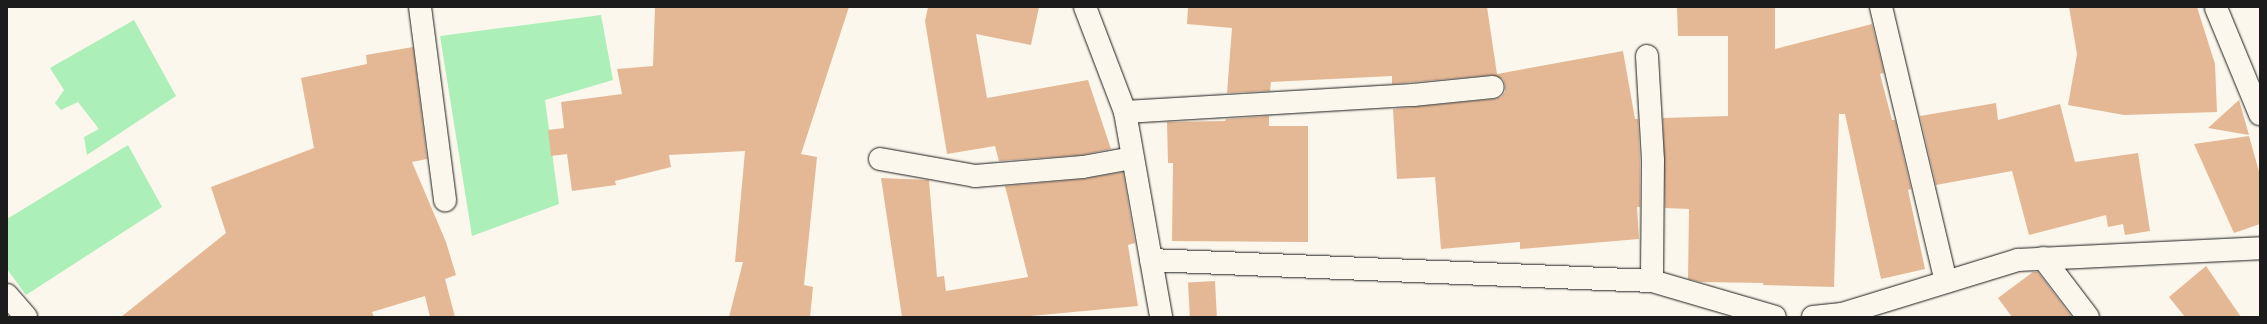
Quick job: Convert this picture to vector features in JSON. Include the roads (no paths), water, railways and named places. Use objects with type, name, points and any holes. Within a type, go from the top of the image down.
[{"type":"street","points":[[420,7],[445,200]]},
{"type":"street","points":[[1085,7],[1125,112],[1161,317]]},
{"type":"street","points":[[1881,7],[1946,281]]},
{"type":"street","points":[[2216,8],[2260,114]]},
{"type":"street","points":[[1647,56],[1653,161],[1652,281]]},
{"type":"street","points":[[1125,112],[1413,95],[1493,88]]},
{"type":"street","points":[[880,159],[975,176],[1083,168],[1132,158]]},
{"type":"street","points":[[1813,317],[1842,314],[2018,260],[2260,248]]},
{"type":"street","points":[[2043,258],[2088,317]]},
{"type":"street","points":[[1151,260],[1652,281],[1775,317]]},
{"type":"street","points":[[7,295],[26,317]]}]
